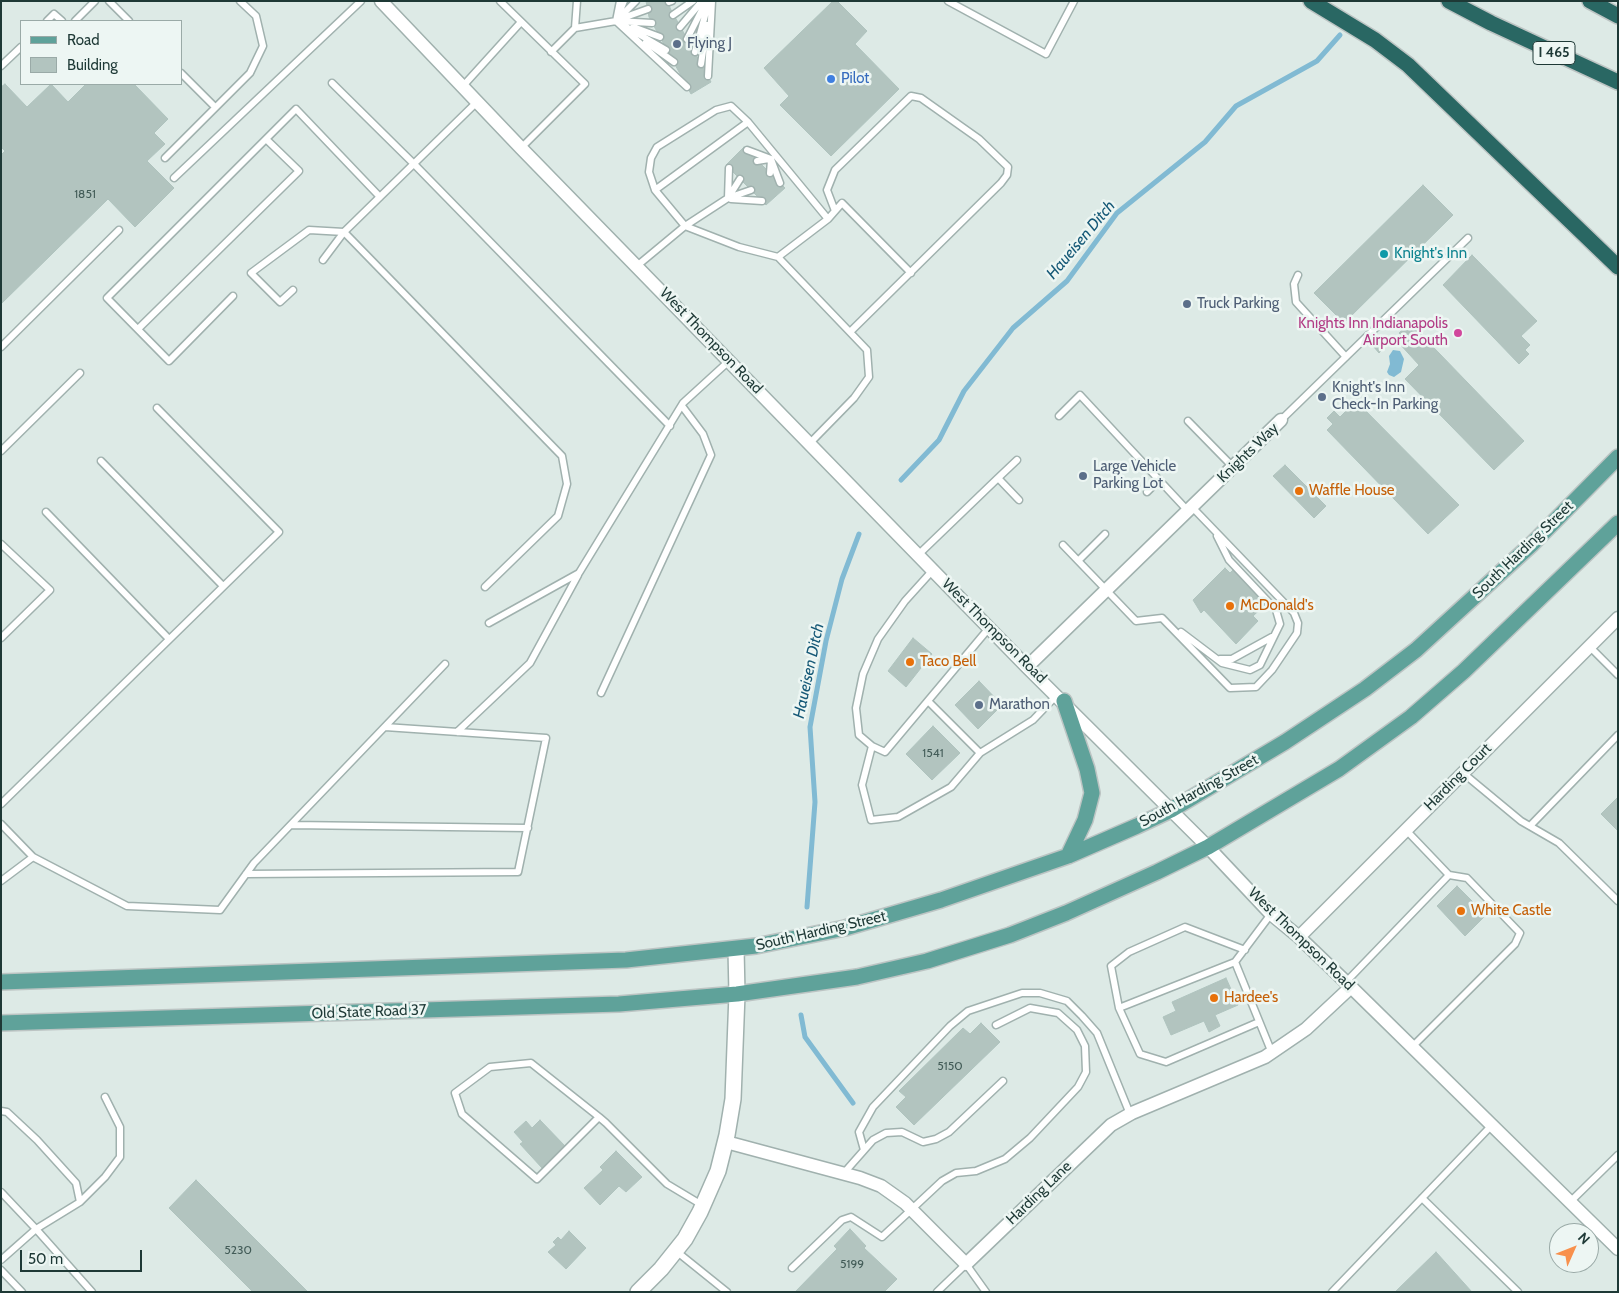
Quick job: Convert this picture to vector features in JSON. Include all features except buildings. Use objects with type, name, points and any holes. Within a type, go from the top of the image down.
[{"type":"highway","points":[[1311,1],[1375,40],[1408,65],[1618,267]]},
{"type":"highway","name":"I 465","points":[[1450,1],[1491,23],[1618,82]]},
{"type":"highway","points":[[1590,1],[1618,16]]},
{"type":"main road","name":"South Harding Street","points":[[736,949],[845,928],[950,898],[1068,856],[1171,810],[1285,742],[1364,689],[1416,650],[1532,544],[1618,457]]},
{"type":"main road","points":[[737,994],[858,978],[926,962],[1010,935],[1066,913],[1208,846],[1339,769],[1411,717],[1464,671],[1618,523]]},
{"type":"main road","points":[[1061,698],[1087,768],[1092,793],[1085,820],[1068,856]]},
{"type":"main road","points":[[1,982],[550,964],[626,960],[736,949]]},
{"type":"main road","name":"Old State Road 37","points":[[1,1023],[551,1007],[619,1004],[737,994]]},
{"type":"street","name":"West Thompson Road","points":[[381,1],[521,148],[638,265],[1027,667],[1061,698],[1208,846],[1270,914],[1299,937],[1348,984],[1618,1249]]},
{"type":"street","name":"Knights Way","points":[[1027,667],[1281,420]]},
{"type":"street","name":"Harding Court","points":[[1299,937],[1618,618]]},
{"type":"street","name":"South Harding Street","points":[[638,1292],[676,1251],[703,1206],[713,1185],[726,1142],[733,1099],[737,994],[736,949]]},
{"type":"street","name":"Harding Lane","points":[[966,1264],[1096,1138],[1130,1114],[1272,1053],[1306,1029],[1348,984]]},
{"type":"street","points":[[726,1142],[881,1186],[911,1209],[966,1264]]},
{"type":"lane","points":[[76,20],[95,1]]},
{"type":"lane","points":[[109,1],[128,20]]},
{"type":"lane","points":[[165,158],[250,73],[263,46],[256,16],[240,1]]},
{"type":"lane","points":[[174,178],[361,1]]},
{"type":"lane","points":[[500,1],[585,84],[521,148]]},
{"type":"lane","points":[[575,28],[576,1]]},
{"type":"lane","points":[[616,21],[622,1]]},
{"type":"lane","points":[[616,21],[629,1]]},
{"type":"lane","points":[[616,21],[636,1]]},
{"type":"lane","points":[[674,15],[693,1]]},
{"type":"lane","points":[[680,27],[702,1]]},
{"type":"lane","points":[[687,39],[710,1]]},
{"type":"lane","points":[[695,52],[710,1]]},
{"type":"lane","points":[[701,64],[710,1]]},
{"type":"lane","points":[[708,76],[710,1]]},
{"type":"lane","points":[[948,1],[1046,54],[1074,1]]},
{"type":"lane","points":[[551,52],[575,28],[616,21],[648,9]]},
{"type":"lane","points":[[48,20],[54,14],[61,20]]},
{"type":"lane","points":[[616,21],[652,23]]},
{"type":"lane","points":[[616,21],[660,37]]},
{"type":"lane","points":[[616,21],[666,50]]},
{"type":"lane","points":[[616,21],[674,62]]},
{"type":"lane","points":[[616,21],[681,76]]},
{"type":"lane","points":[[616,21],[687,88]]},
{"type":"lane","points":[[464,86],[521,22]]},
{"type":"lane","points":[[1,66],[20,48]]},
{"type":"lane","points":[[182,74],[215,107]]},
{"type":"lane","points":[[332,83],[414,164],[670,426]]},
{"type":"lane","points":[[835,211],[826,190],[835,170],[911,96],[922,98],[979,139],[1008,167],[1007,175],[850,332]]},
{"type":"lane","points":[[323,260],[344,232],[478,101]]},
{"type":"lane","points":[[810,443],[854,398],[869,377],[867,350],[778,258],[739,248],[685,226],[655,190],[649,172],[651,158],[657,147],[716,110],[731,106],[748,122],[774,157],[828,219]]},
{"type":"lane","points":[[233,296],[169,361],[107,298],[296,109],[380,197]]},
{"type":"lane","points":[[655,190],[748,122]]},
{"type":"lane","points":[[138,329],[299,171],[266,139]]},
{"type":"lane","points":[[747,150],[774,157]]},
{"type":"lane","points":[[757,161],[774,157]]},
{"type":"lane","points":[[770,173],[774,157]]},
{"type":"lane","points":[[774,157],[780,183]]},
{"type":"lane","points":[[728,198],[729,168]]},
{"type":"lane","points":[[728,198],[740,179]]},
{"type":"lane","points":[[638,265],[685,226],[728,198],[751,190]]},
{"type":"lane","points":[[728,198],[762,201]]},
{"type":"lane","points":[[778,258],[828,219],[842,203],[911,272]]},
{"type":"lane","points":[[1,347],[119,230]]},
{"type":"lane","points":[[293,290],[280,302],[251,273],[309,230],[344,232],[562,456],[567,484],[558,516],[485,587]]},
{"type":"lane","name":"Knights Way","points":[[1281,420],[1468,238]]},
{"type":"lane","points":[[1298,275],[1294,284],[1296,302],[1346,357]]},
{"type":"lane","points":[[457,732],[530,663],[579,573],[682,406],[730,360]]},
{"type":"lane","points":[[1,451],[80,373]]},
{"type":"lane","points":[[1059,416],[1080,395],[1160,480],[1215,531],[1294,613],[1298,622],[1297,633],[1272,670],[1256,687],[1230,688],[1162,618]]},
{"type":"lane","points":[[601,694],[711,456],[703,434],[682,406]]},
{"type":"lane","points":[[1,804],[279,532],[157,408]]},
{"type":"lane","points":[[1188,421],[1233,467]]},
{"type":"lane","points":[[918,555],[1017,460]]},
{"type":"lane","points":[[101,461],[223,586]]},
{"type":"lane","points":[[998,478],[1019,500]]},
{"type":"lane","points":[[1147,492],[1160,480]]},
{"type":"lane","points":[[46,512],[169,640]]},
{"type":"lane","points":[[1063,544],[1136,621],[1162,618],[1208,654],[1229,666],[1245,670],[1254,669],[1263,659],[1280,624],[1276,610],[1229,560],[1215,531]]},
{"type":"lane","points":[[1079,560],[1105,534]]},
{"type":"lane","points":[[1,544],[50,590],[1,638]]},
{"type":"lane","points":[[933,570],[905,601],[878,639],[863,674],[856,708],[859,735],[872,746],[885,752],[989,628]]},
{"type":"lane","points":[[489,622],[579,573]]},
{"type":"lane","points":[[1208,654],[1223,660],[1229,660],[1266,643],[1275,634]]},
{"type":"lane","points":[[1589,646],[1618,676]]},
{"type":"lane","points":[[1,824],[33,856],[127,906],[220,910],[246,874],[445,664]]},
{"type":"lane","points":[[872,746],[862,785],[871,820],[898,817],[952,787],[980,753],[1033,720],[1061,698]]},
{"type":"lane","points":[[928,701],[980,753]]},
{"type":"lane","points":[[246,874],[518,872],[546,738],[385,727]]},
{"type":"lane","points":[[1530,826],[1618,735]]},
{"type":"lane","points":[[1463,773],[1530,826],[1559,843],[1618,901]]},
{"type":"lane","points":[[291,825],[528,828]]},
{"type":"lane","points":[[1406,830],[1449,875],[1467,878],[1520,933],[1515,944],[1412,1047]]},
{"type":"lane","points":[[1,881],[33,856]]},
{"type":"lane","points":[[1348,984],[1449,875]]},
{"type":"lane","points":[[1119,1008],[1235,962],[1270,914]]},
{"type":"lane","points":[[1245,950],[1185,927],[1129,952],[1110,966],[1119,1008],[1140,1054],[1166,1062],[1259,1022]]},
{"type":"lane","points":[[1235,962],[1272,1053]]},
{"type":"lane","points":[[864,1150],[859,1132],[873,1107],[950,1026],[968,1011],[1022,993],[1040,993],[1067,1001],[1082,1016],[1097,1033],[1130,1114]]},
{"type":"lane","points":[[792,1268],[842,1220],[851,1217],[882,1237],[942,1181],[956,1173],[976,1171],[1004,1159],[1068,1100],[1086,1072],[1085,1046],[1077,1030],[1058,1013],[1030,1008],[996,1025]]},
{"type":"lane","points":[[599,1117],[537,1179],[462,1114],[455,1093],[490,1067],[531,1063],[599,1117],[667,1184],[703,1206]]},
{"type":"lane","points":[[843,1174],[873,1140],[886,1133],[902,1132],[922,1142],[936,1139],[949,1132],[1003,1081]]},
{"type":"lane","points":[[1,1260],[36,1228],[80,1202],[105,1177],[120,1156],[120,1128],[105,1097]]},
{"type":"lane","points":[[1,1112],[7,1112],[66,1170],[76,1182],[80,1202]]},
{"type":"lane","points":[[1332,1292],[1492,1125]]},
{"type":"lane","points":[[1570,1202],[1618,1155]]},
{"type":"lane","points":[[1,1192],[36,1228],[92,1292]]},
{"type":"lane","points":[[1422,1198],[1518,1292]]},
{"type":"lane","points":[[676,1251],[727,1292]]},
{"type":"lane","points":[[937,1292],[966,1264],[986,1292]]},
{"type":"lane","points":[[1,1270],[22,1292]]},
{"type":"water","points":[[1393,350],[1400,351],[1404,359],[1401,372],[1394,377],[1387,372],[1390,364],[1389,356]]},
{"type":"waterway","name":"Haueisen Ditch","points":[[901,480],[939,440],[964,391],[1013,328],[1067,281],[1117,213],[1205,142],[1236,106],[1317,61],[1340,35]]},
{"type":"waterway","name":"Haueisen Ditch","points":[[807,907],[815,802],[810,727],[826,641],[842,579],[859,534]]},
{"type":"waterway","name":"Haueisen Ditch","points":[[801,1015],[805,1037],[853,1103]]},
{"type":"place","name":"Flying J","points":[[677,44]]},
{"type":"place","name":"Pilot","points":[[831,79]]},
{"type":"place","name":"Knight's Inn","points":[[1384,254]]},
{"type":"place","name":"Truck Parking","points":[[1187,304]]},
{"type":"place","name":"Knights Inn Indianapolis Airport South","points":[[1458,333]]},
{"type":"place","name":"Knight's Inn Check-In Parking","points":[[1322,397]]},
{"type":"place","name":"Large Vehicle Parking Lot","points":[[1083,476]]},
{"type":"place","name":"Waffle House","points":[[1299,491]]},
{"type":"place","name":"McDonald's","points":[[1230,606]]},
{"type":"place","name":"Taco Bell","points":[[910,662]]},
{"type":"place","name":"Marathon","points":[[979,705]]},
{"type":"place","name":"White Castle","points":[[1461,911]]},
{"type":"place","name":"Hardee's","points":[[1214,998]]}]
